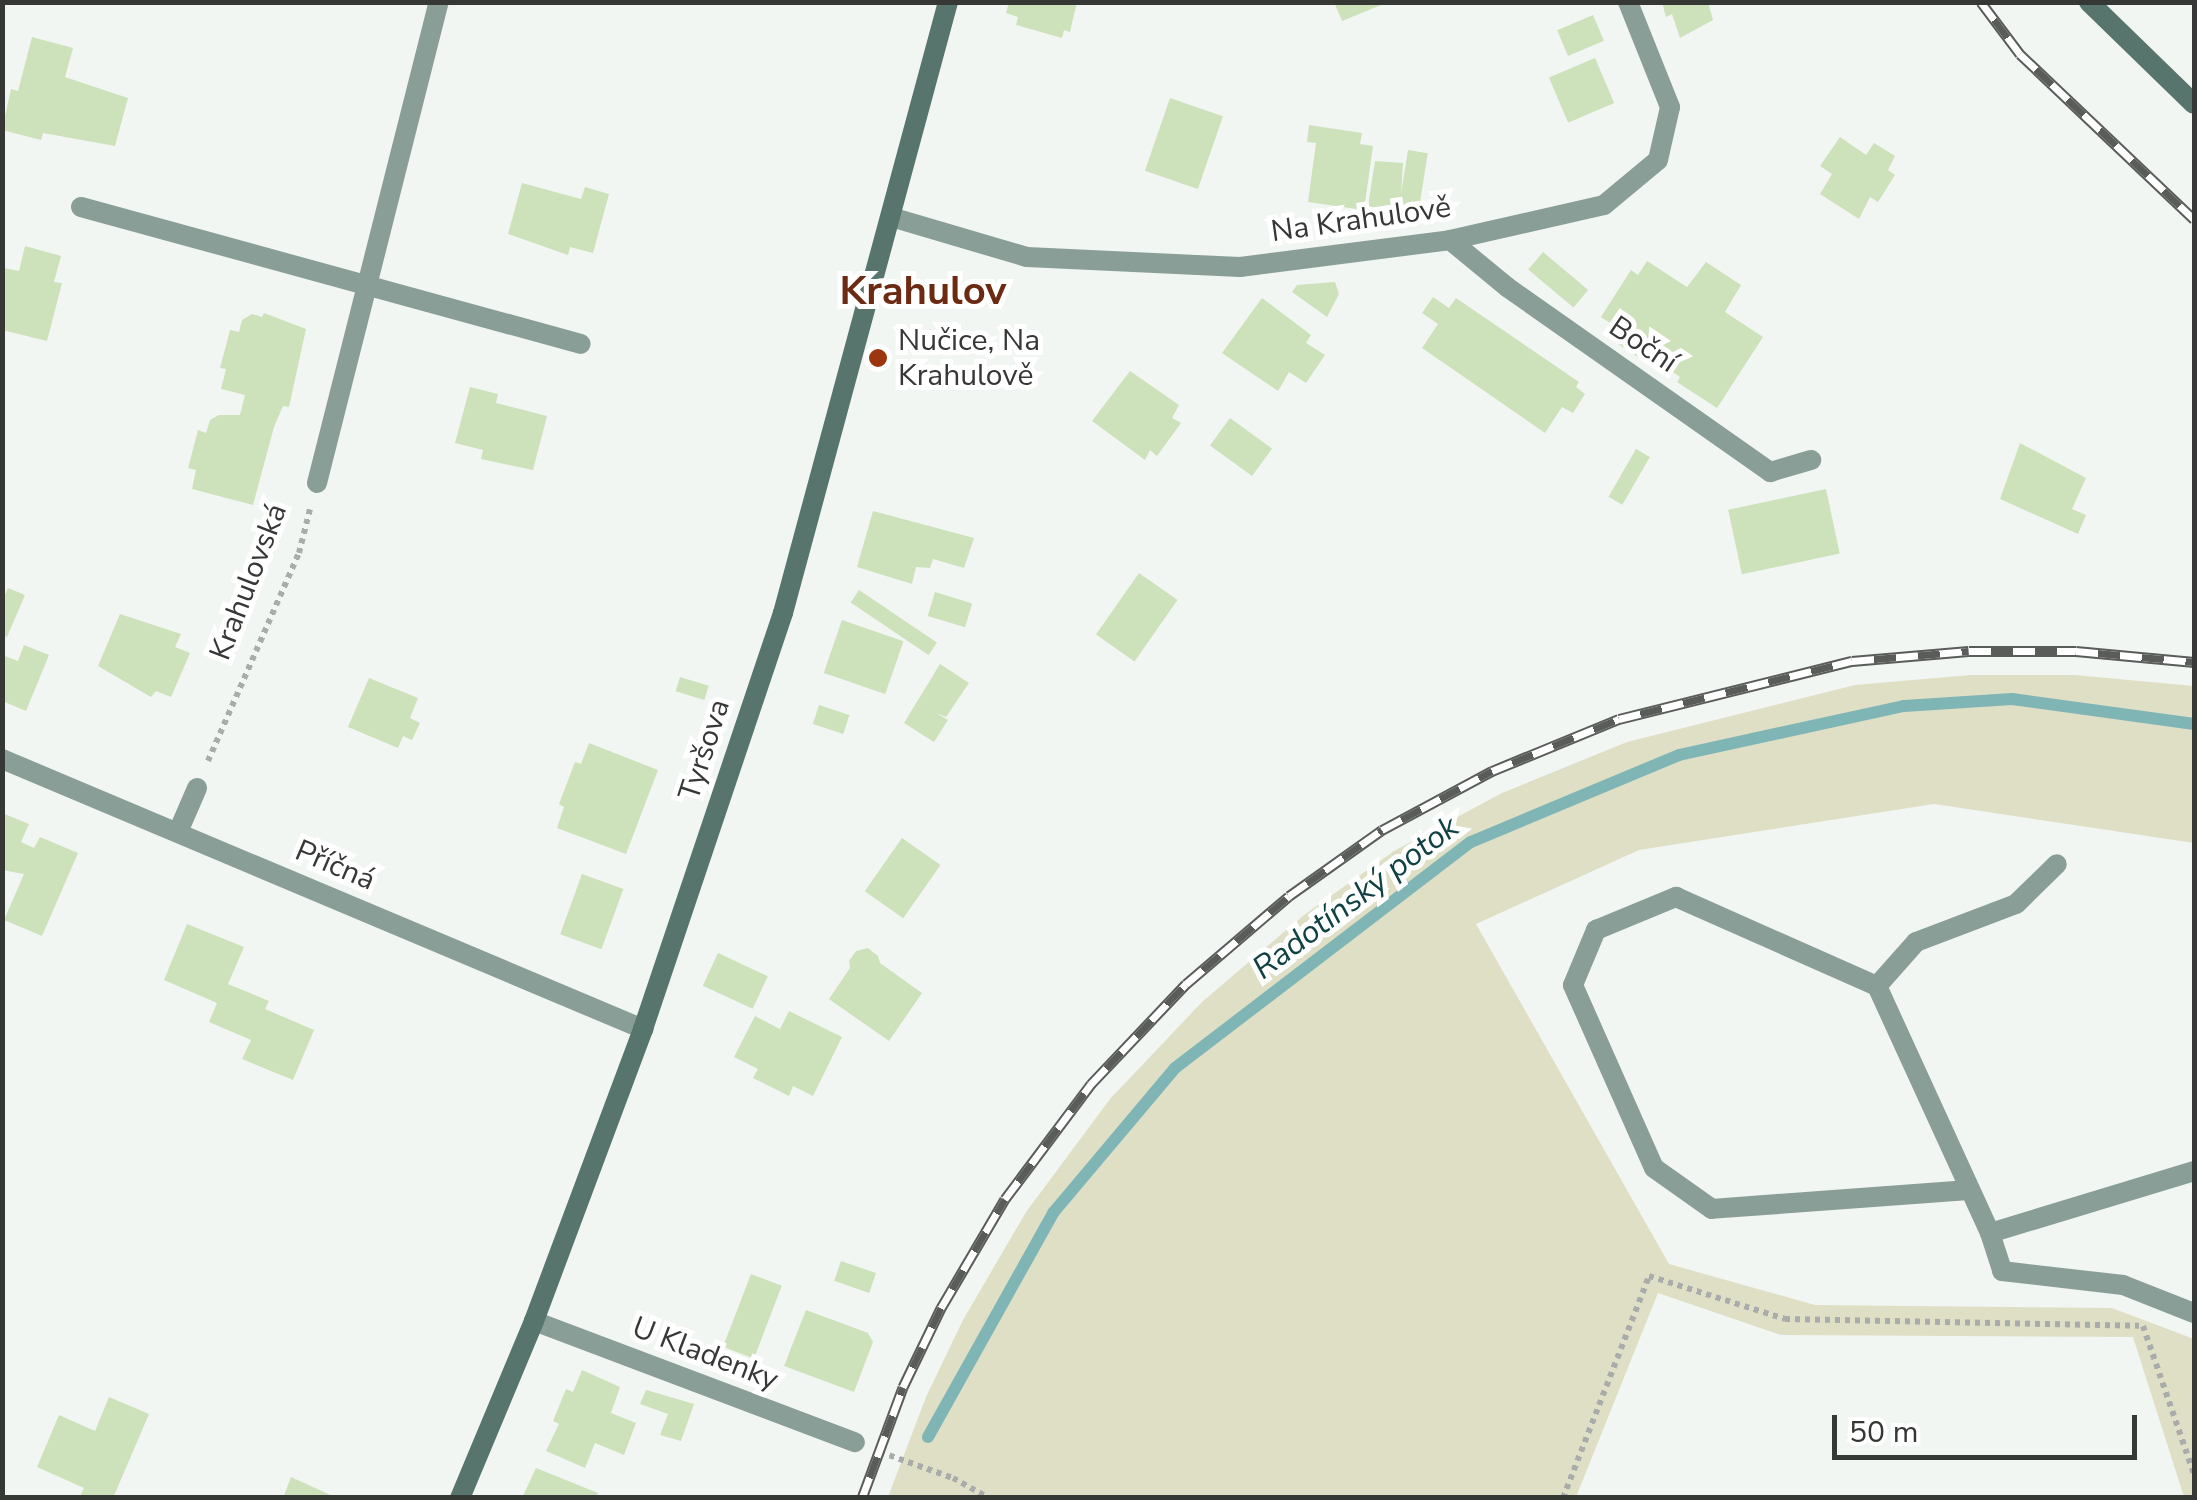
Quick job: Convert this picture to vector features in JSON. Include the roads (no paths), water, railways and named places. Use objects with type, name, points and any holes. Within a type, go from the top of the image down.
[{"type":"street","name":"Krahulovská","points":[[316,483],[439,2]]},
{"type":"street","name":"Tyršova","points":[[460,1498],[534,1321],[643,1029],[782,612],[948,2]]},
{"type":"street","name":"Na Krahulově","points":[[891,217],[1027,257],[1240,267],[1450,240],[1604,204],[1658,160],[1670,107],[1628,2]]},
{"type":"street","points":[[2089,2],[2194,104]]},
{"type":"street","points":[[81,207],[580,344]]},
{"type":"street","name":"Boční","points":[[1450,240],[1507,287],[1770,472],[1810,460]]},
{"type":"street","name":"Příčná","points":[[2,759],[643,1029]]},
{"type":"street","points":[[178,832],[196,788]]},
{"type":"street","points":[[1877,986],[1916,942],[2016,904],[2057,864]]},
{"type":"street","points":[[1970,1190],[1712,1209],[1654,1168],[1573,985],[1596,930],[1676,897],[1877,986],[1990,1233],[2002,1271],[2122,1286],[2194,1313]]},
{"type":"street","points":[[1990,1233],[2194,1171]]},
{"type":"street","name":"U Kladenky","points":[[534,1321],[855,1442]]},
{"type":"waterway","name":"Radotínský potok","points":[[928,1437],[1053,1213],[1175,1068],[1471,842],[1679,755],[1904,706],[2012,699],[2194,724]]},
{"type":"railway","points":[[1981,2],[2020,54],[2194,219]]},
{"type":"railway","points":[[862,1498],[903,1387],[941,1308],[1005,1199],[1091,1084],[1186,984],[1289,896],[1382,830],[1492,771],[1619,719],[1852,661],[1969,651],[2076,651],[2194,662]]},
{"type":"place","name":"Nučice, Na Krahulově","points":[[878,358]]},
{"type":"district","name":"Krahulov","points":[[923,291]]}]
